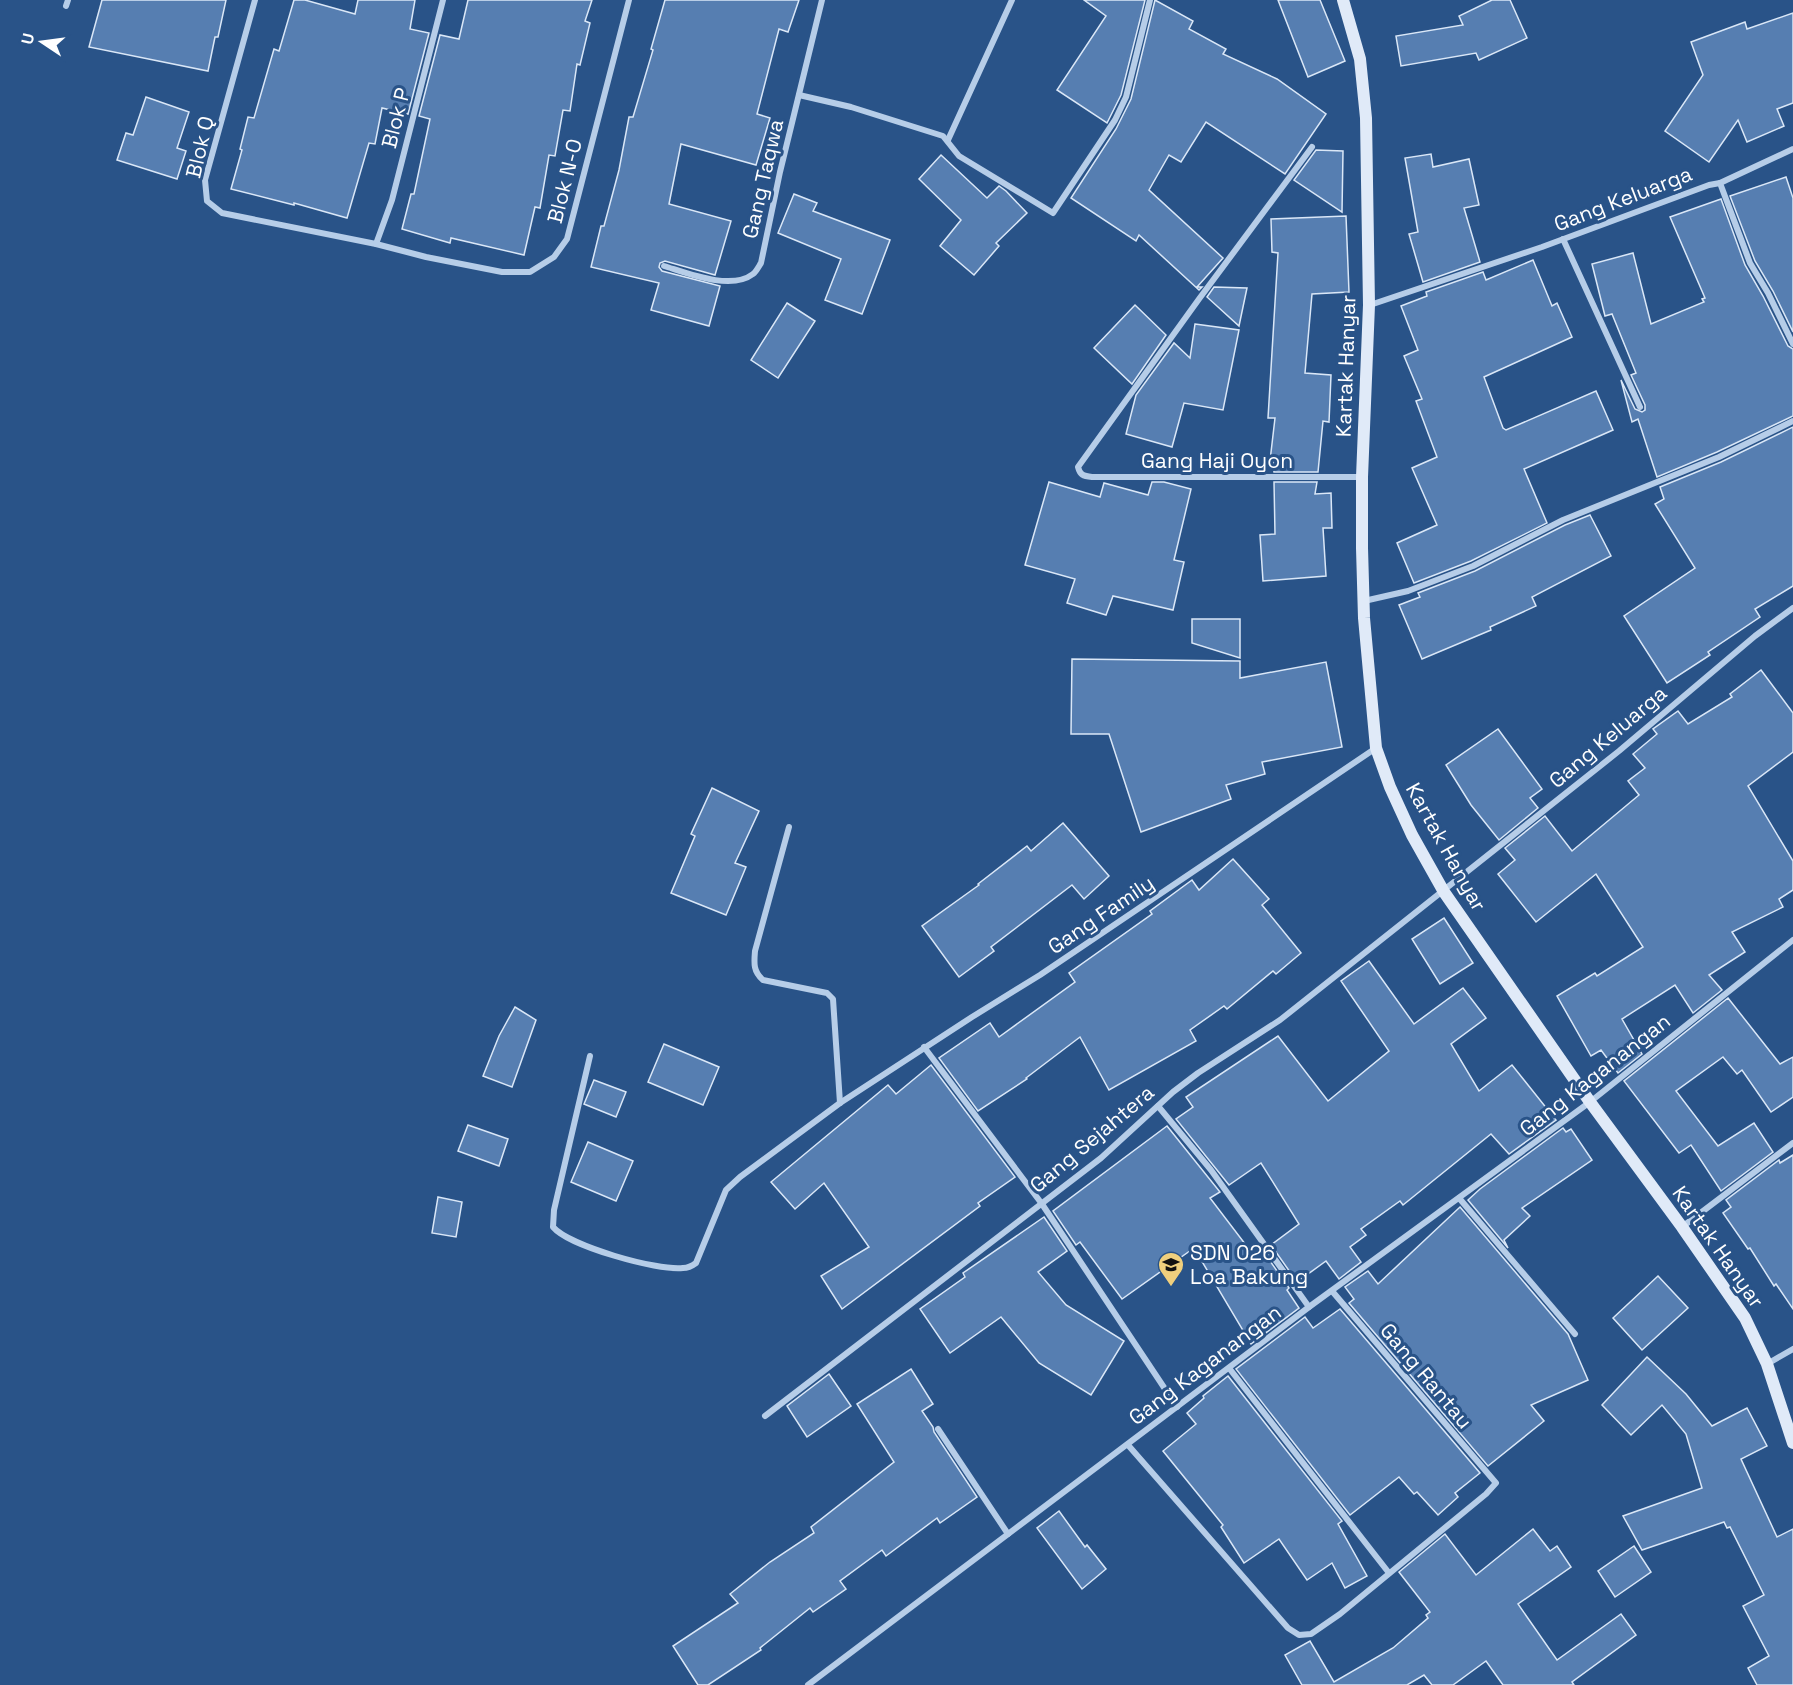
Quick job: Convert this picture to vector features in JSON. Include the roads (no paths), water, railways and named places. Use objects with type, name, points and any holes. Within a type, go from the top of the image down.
[{"type":"street","name":"Blok Q","points":[[255,0],[205,180],[207,201],[222,213],[376,244]]},
{"type":"street","name":"Blok P","points":[[376,244],[392,200],[443,0]]},
{"type":"street","name":"Blok N-O","points":[[376,244],[426,257],[502,272],[530,272],[554,257],[567,239],[629,0]]},
{"type":"street","name":"Gang Taqwa","points":[[664,266],[703,279],[728,280],[753,274],[761,263],[780,172],[822,0]]},
{"type":"street","points":[[948,140],[1012,0]]},
{"type":"street","points":[[799,95],[851,107],[943,136],[959,156],[1053,213],[1115,120],[1126,97],[1150,0]]},
{"type":"street","name":"Kartak Hanyar","points":[[1343,0],[1363,75],[1366,117],[1369,305],[1362,477],[1364,602],[1376,748],[1407,825],[1444,892],[1590,1102],[1682,1227],[1745,1318],[1767,1364],[1793,1443]]},
{"type":"street","name":"Gang Haji Oyon","points":[[1312,147],[1078,467],[1084,476],[1092,477],[1362,477]]},
{"type":"street","points":[[1720,183],[1793,149]]},
{"type":"street","name":"Gang Keluarga","points":[[1369,305],[1563,239],[1709,184],[1720,183],[1750,263],[1793,344]]},
{"type":"street","points":[[1563,239],[1640,407]]},
{"type":"street","points":[[1364,602],[1408,591],[1473,566],[1563,520],[1719,457],[1793,421]]},
{"type":"street","name":"Gang Keluarga","points":[[1444,892],[1619,752],[1755,636],[1793,608]]},
{"type":"street","name":"Gang Family","points":[[590,1056],[554,1210],[553,1227],[558,1234],[575,1242],[616,1256],[686,1269],[696,1263],[726,1190],[840,1103],[924,1047],[1040,975],[1376,748]]},
{"type":"street","points":[[789,827],[755,951],[753,966],[757,975],[763,980],[827,993],[834,999],[840,1103]]},
{"type":"street","name":"Gang Sejahtera","points":[[765,1416],[1101,1158],[1198,1073],[1280,1020],[1444,892]]},
{"type":"street","name":"Gang Kaganangan","points":[[808,1685],[1309,1307],[1590,1102],[1793,940]]},
{"type":"street","points":[[924,1047],[1042,1204],[1178,1407]]},
{"type":"street","points":[[1158,1106],[1211,1170],[1309,1307]]},
{"type":"street","points":[[1682,1227],[1793,1143]]},
{"type":"street","points":[[1459,1198],[1575,1334]]},
{"type":"street","name":"Gang Rantau","points":[[1332,1291],[1496,1483],[1486,1494],[1389,1573]]},
{"type":"street","points":[[1767,1364],[1793,1348]]},
{"type":"street","points":[[1128,1445],[1288,1628],[1299,1635],[1311,1634],[1340,1614],[1389,1573],[1229,1368]]},
{"type":"street","points":[[938,1429],[1008,1534]]},
{"type":"place","name":"SDN 026 Loa Bakung","points":[[1171,1288]]}]
